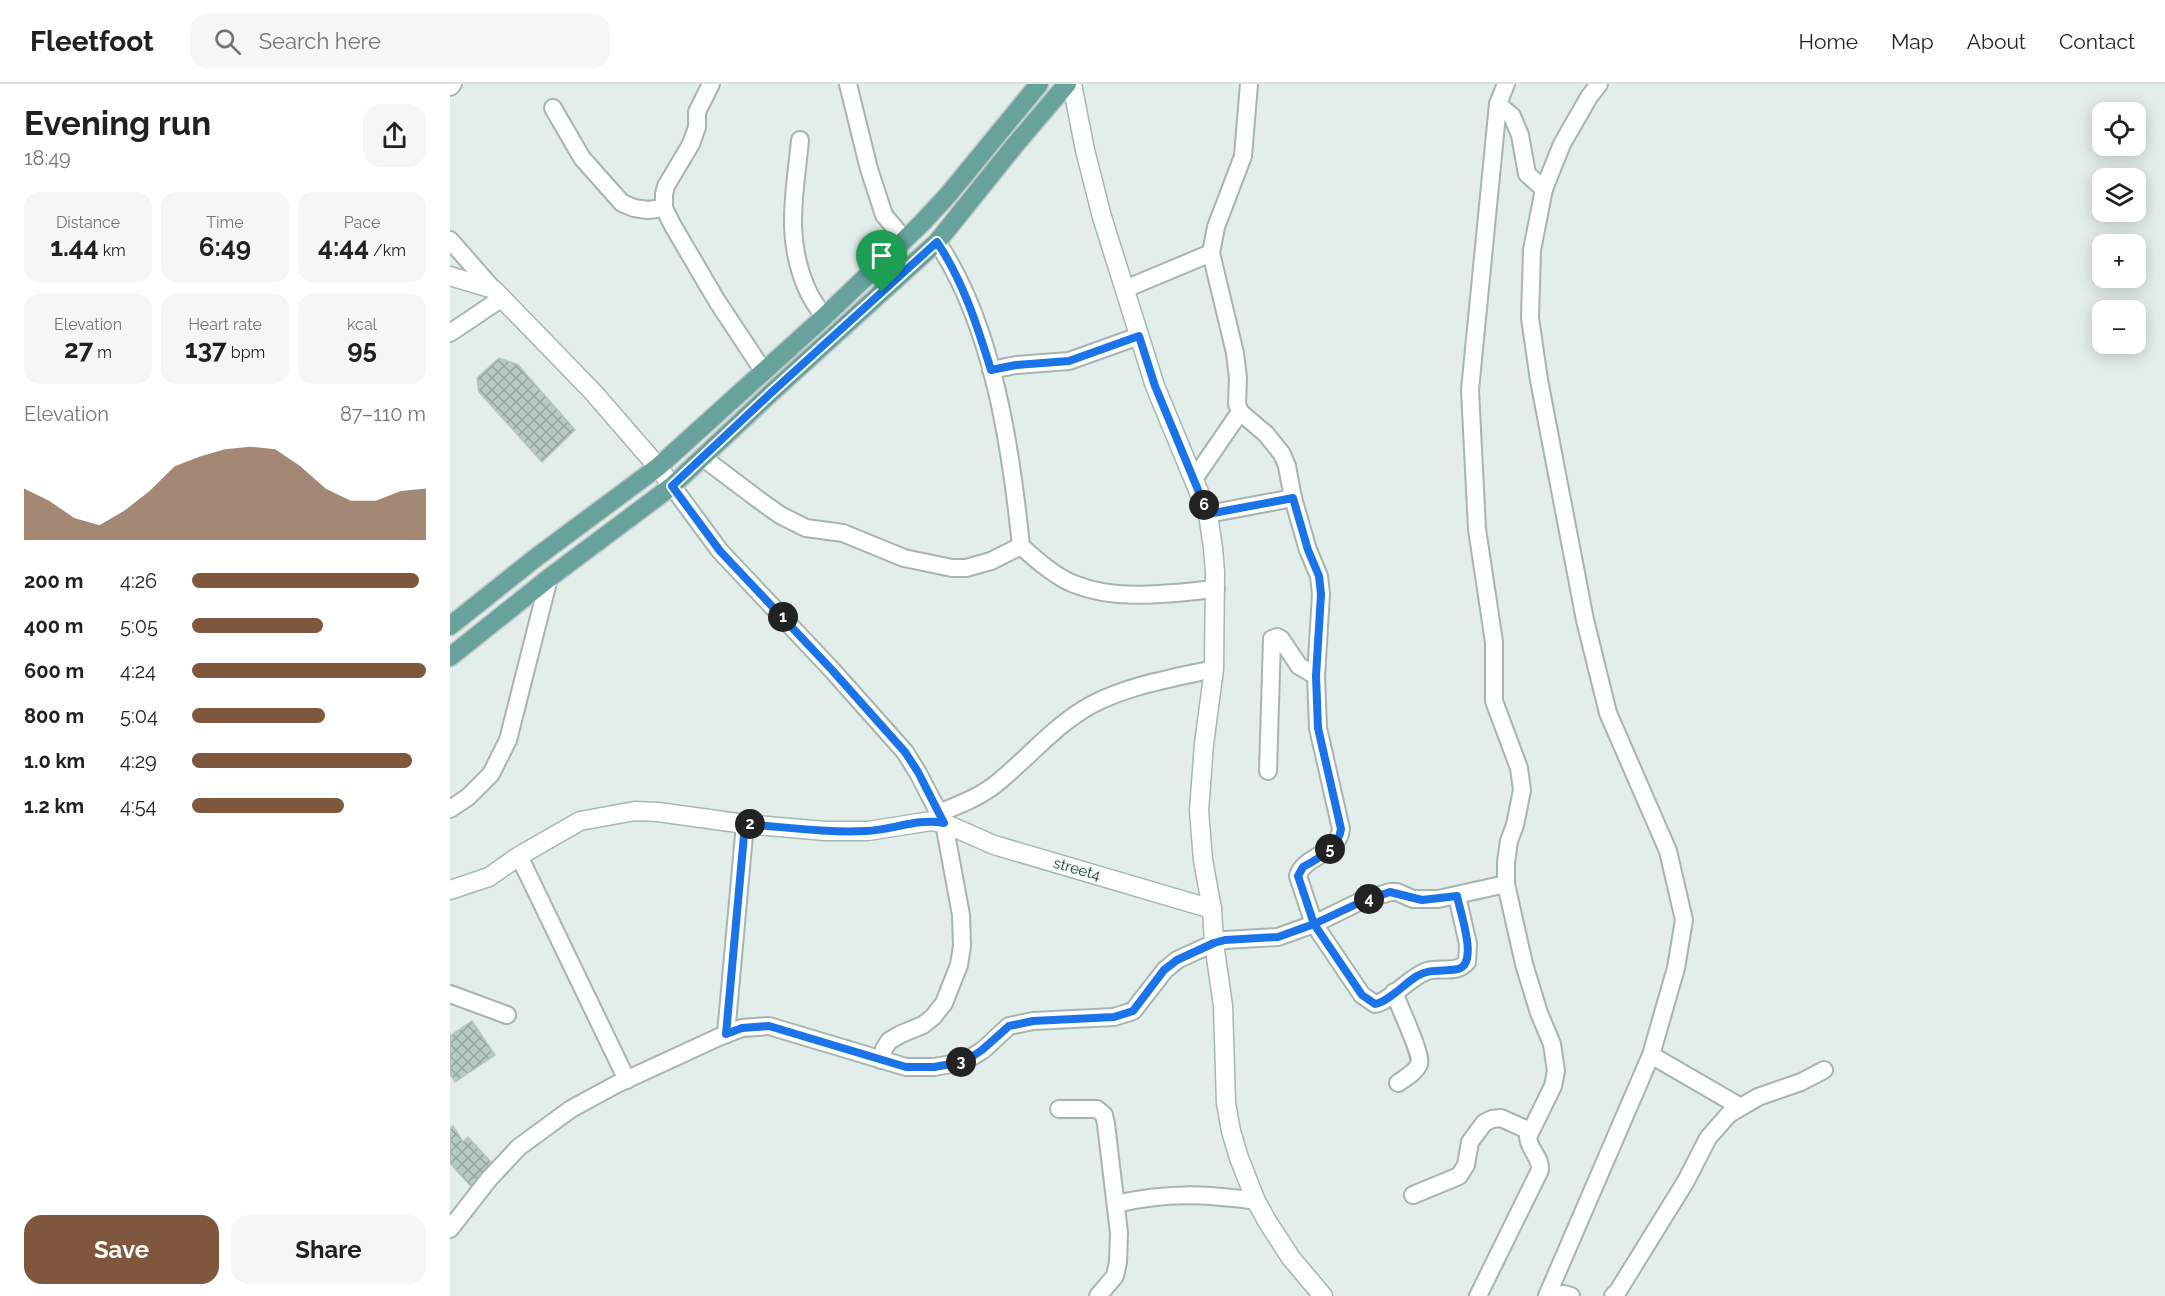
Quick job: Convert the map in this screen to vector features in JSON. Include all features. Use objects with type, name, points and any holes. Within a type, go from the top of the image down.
[{"type":"main road","points":[[450,626],[538,556],[658,467],[824,317],[948,195],[1039,84]]},
{"type":"main road","points":[[450,657],[549,578],[672,486],[937,242],[1067,84]]},
{"type":"main road","points":[[1072,84],[1085,150],[1102,217],[1139,336],[1155,386],[1208,514],[1216,589],[1214,669],[1203,744],[1199,811],[1203,860],[1212,909],[1214,943],[1223,1005],[1226,1103],[1229,1122],[1239,1158],[1256,1202],[1291,1258],[1323,1296]]},
{"type":"main road","points":[[450,276],[497,294],[593,392],[672,486]]},
{"type":"main road","points":[[450,890],[489,877],[519,856],[580,821],[635,811],[825,831],[868,831],[941,818]]},
{"type":"main road","name":"street4","points":[[941,818],[994,845],[1212,909]]},
{"type":"street","points":[[711,84],[697,112],[697,127],[691,144],[666,186],[664,207],[717,301],[764,372]]},
{"type":"street","points":[[848,84],[867,159],[885,215],[904,239]]},
{"type":"street","points":[[1478,1296],[1540,1170],[1539,1160],[1529,1144],[1530,1131],[1553,1086],[1556,1071],[1555,1058],[1524,964],[1506,884],[1509,841],[1515,825],[1522,790],[1519,768],[1494,701],[1494,642],[1477,529],[1470,384],[1498,104],[1506,84]]},
{"type":"street","points":[[1548,1296],[1651,1055],[1676,968],[1684,920],[1668,851],[1608,713],[1559,488],[1530,318],[1532,250],[1544,189],[1562,144],[1599,84]]},
{"type":"street","points":[[1250,85],[1243,156],[1216,227],[1211,253],[1235,353],[1238,378],[1237,404],[1240,412],[1266,434],[1282,454],[1308,550],[1319,576],[1321,594],[1316,676],[1318,728],[1341,829],[1339,840],[1303,867],[1298,876],[1314,924],[1356,988],[1367,1000],[1378,1004],[1428,971],[1459,969],[1467,962],[1468,944],[1457,896]]},
{"type":"street","points":[[1498,104],[1512,116],[1520,135],[1527,174],[1544,189]]},
{"type":"street","points":[[553,108],[582,158],[622,203],[633,208],[648,210],[664,207]]},
{"type":"street","points":[[800,140],[794,191],[793,239],[808,291],[824,317]]},
{"type":"street","points":[[450,240],[497,294],[450,333]]},
{"type":"street","points":[[937,242],[969,301],[991,370],[1009,449],[1021,546],[1034,558],[1072,583],[1114,594],[1216,589]]},
{"type":"street","points":[[1125,289],[1211,253]]},
{"type":"street","points":[[991,370],[1016,365],[1069,361],[1139,336]]},
{"type":"street","points":[[1194,479],[1240,412]]},
{"type":"street","points":[[702,457],[780,515],[806,528],[843,533],[904,558],[966,568],[991,561],[1021,546]]},
{"type":"street","points":[[672,486],[720,551],[832,670],[905,752],[918,772],[941,818],[961,915],[962,946],[959,965],[944,1003],[933,1017],[923,1026],[889,1041],[881,1060]]},
{"type":"street","points":[[1208,514],[1293,498]]},
{"type":"street","points":[[450,809],[468,797],[491,774],[508,740],[549,578]]},
{"type":"street","points":[[1268,771],[1272,639],[1277,637],[1281,639],[1299,666],[1316,676]]},
{"type":"street","points":[[941,818],[991,788],[1053,731],[1091,705],[1132,689],[1214,669]]},
{"type":"street","points":[[726,1034],[745,824]]},
{"type":"street","points":[[519,856],[627,1080]]},
{"type":"street","points":[[450,1229],[489,1179],[519,1147],[570,1108],[742,1028],[769,1026],[906,1067],[934,1067],[951,1064],[967,1060],[1009,1026],[1043,1020],[1114,1017],[1133,1011],[1164,970],[1177,960],[1214,943],[1225,940],[1278,937],[1390,892],[1422,900],[1457,896],[1506,884]]},
{"type":"street","points":[[1394,992],[1421,1060],[1416,1068],[1398,1083]]},
{"type":"street","points":[[450,994],[507,1015]]},
{"type":"street","points":[[1651,1055],[1739,1106]]},
{"type":"street","points":[[1613,1296],[1686,1181],[1708,1138],[1729,1114],[1739,1106],[1758,1097],[1801,1082],[1824,1070]]},
{"type":"street","points":[[1059,1109],[1097,1109],[1104,1115],[1119,1233],[1115,1276],[1098,1296]]},
{"type":"street","points":[[1413,1195],[1459,1176],[1466,1165],[1470,1143],[1484,1123],[1501,1118],[1530,1131]]},
{"type":"street","points":[[1116,1204],[1176,1194],[1256,1202]]},
{"type":"street","points":[[1548,1296],[1564,1294],[1571,1296]]},
{"type":"building","points":[[499,358],[518,365],[575,430],[542,462],[479,392],[477,378]]},
{"type":"building","points":[[472,1021],[495,1055],[455,1082],[450,1074],[450,1036]]},
{"type":"building","points":[[453,1126],[463,1142],[468,1137],[492,1163],[487,1169],[491,1174],[475,1191],[450,1163],[450,1129]]},
{"type":"route","points":[[882,292],[672,486],[720,551],[890,733],[918,772],[944,823],[915,822],[868,831],[825,831],[745,824],[726,1034],[742,1028],[769,1026],[906,1067],[934,1067],[951,1064],[967,1060],[1009,1026],[1062,1018],[1114,1017],[1133,1011],[1164,970],[1177,960],[1225,940],[1278,937],[1314,924],[1361,902],[1390,892],[1422,900],[1457,896],[1469,952],[1464,966],[1459,969],[1428,971],[1406,983],[1385,1000],[1375,1004],[1362,995],[1314,924],[1298,876],[1299,872],[1339,840],[1341,829],[1318,728],[1316,676],[1321,594],[1319,576],[1308,550],[1293,498],[1208,514],[1155,386],[1139,336],[1069,361],[1016,365],[991,370],[969,301],[937,242],[882,292]]}]
